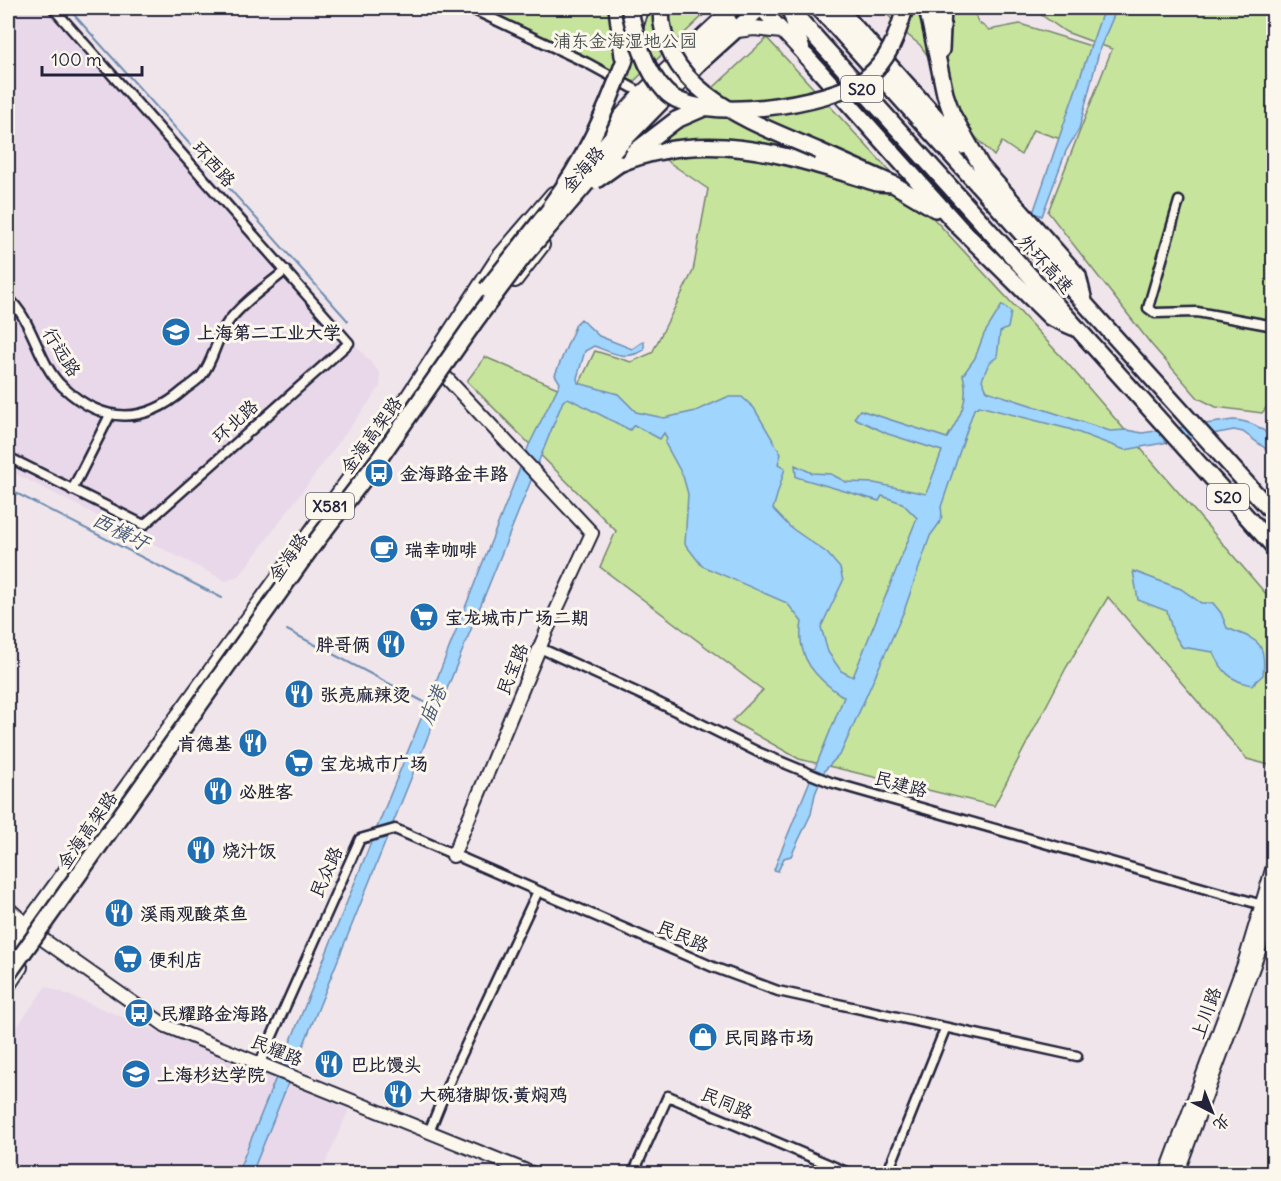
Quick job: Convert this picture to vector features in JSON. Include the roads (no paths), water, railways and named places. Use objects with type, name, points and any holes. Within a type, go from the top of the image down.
[{"type":"highway","points":[[617,8],[624,62]]},
{"type":"highway","points":[[629,8],[646,62],[666,92],[686,104],[732,108],[769,107],[831,96],[848,89],[868,77],[880,63],[896,39],[906,8]]},
{"type":"highway","points":[[536,224],[574,173],[605,114],[640,8]]},
{"type":"highway","points":[[661,8],[661,27],[673,57],[682,70],[711,99],[819,158],[893,184],[921,199],[959,227]]},
{"type":"highway","name":"金海高架路","points":[[8,963],[500,271],[536,224],[650,96],[735,8]]},
{"type":"highway","name":"金海高架路","points":[[8,974],[311,548],[379,459],[476,320],[575,195],[699,63],[762,8]]},
{"type":"highway","name":"外环高速","points":[[789,8],[1274,547]]},
{"type":"highway","name":"外环高速","points":[[819,8],[1274,514]]},
{"type":"highway","points":[[838,8],[965,149],[974,155]]},
{"type":"highway","points":[[575,195],[619,164],[656,133],[694,111],[711,105],[825,89],[843,82],[860,72],[878,53],[886,39],[895,8]]},
{"type":"highway","points":[[927,8],[952,114],[974,155],[1078,276],[1085,304]]},
{"type":"highway","points":[[940,68],[943,8]]},
{"type":"highway","points":[[806,56],[959,227],[1050,317],[1079,330]]},
{"type":"highway","points":[[619,164],[645,153],[694,145],[730,146],[819,158]]},
{"type":"main road","name":"金海路","points":[[8,951],[402,406],[500,257],[642,93],[735,8]]},
{"type":"main road","name":"金海路","points":[[8,985],[442,373],[549,236],[622,150],[737,30],[762,8]]},
{"type":"main road","points":[[762,8],[806,56]]},
{"type":"main road","points":[[789,8],[806,56]]},
{"type":"main road","points":[[737,30],[754,28],[782,31]]},
{"type":"street","name":"环西路","points":[[53,8],[349,343]]},
{"type":"street","points":[[470,8],[587,63],[642,93]]},
{"type":"street","points":[[1179,201],[1148,308],[1155,312],[1197,312],[1274,326]]},
{"type":"street","name":"行远路","points":[[8,298],[21,315],[42,356],[62,386],[94,409],[110,414],[138,415],[167,405],[202,375],[226,324],[286,270]]},
{"type":"street","name":"环北路","points":[[72,490],[144,525],[349,343]]},
{"type":"street","name":"民宝路","points":[[442,373],[592,533],[540,648],[453,856]]},
{"type":"street","points":[[8,457],[72,490],[110,414]]},
{"type":"street","name":"民建路","points":[[540,648],[760,753],[830,782],[1268,903]]},
{"type":"street","name":"民众路","points":[[260,1063],[360,839],[395,829],[538,891]]},
{"type":"street","name":"上川路","points":[[1177,1173],[1259,951],[1274,863]]},
{"type":"street","points":[[429,1132],[452,1075],[538,891]]},
{"type":"street","name":"民民路","points":[[538,891],[713,967],[778,991],[1077,1056]]},
{"type":"street","name":"上川路","points":[[1166,1173],[1268,903]]},
{"type":"street","name":"民耀路","points":[[8,908],[21,917],[25,925],[41,938],[166,1026],[534,1173]]},
{"type":"street","points":[[8,921],[14,926],[25,925]]},
{"type":"street","points":[[887,1173],[945,1029]]},
{"type":"street","name":"民同路","points":[[633,1173],[668,1096],[851,1173]]},
{"type":"water","points":[[1104,8],[1117,8],[1100,48],[1079,129],[1066,151],[1042,216],[1033,213]]},
{"type":"water","name":"庙港","points":[[1002,305],[1011,312],[1008,328],[1000,332],[997,357],[989,363],[982,380],[987,391],[1110,431],[1127,430],[1142,433],[1233,420],[1250,423],[1273,438],[1273,454],[1243,432],[1234,430],[1125,450],[1069,429],[979,406],[974,409],[941,507],[941,520],[930,536],[904,611],[841,753],[825,770],[815,794],[811,814],[791,856],[784,858],[778,871],[774,870],[780,854],[844,697],[825,683],[810,666],[802,646],[802,622],[787,603],[702,566],[685,544],[688,494],[683,476],[665,443],[667,438],[664,433],[660,439],[634,425],[630,430],[568,398],[563,401],[252,1173],[237,1174],[529,445],[560,383],[555,375],[576,324],[581,319],[599,336],[632,349],[644,341],[644,350],[631,355],[619,355],[594,346],[585,351],[577,378],[578,383],[618,394],[636,412],[664,418],[696,411],[727,397],[742,397],[754,408],[781,454],[778,464],[785,468],[773,509],[790,527],[827,553],[840,568],[843,581],[821,627],[828,652],[841,671],[853,677],[917,518],[902,503],[882,496],[879,501],[796,477],[795,465],[812,473],[831,474],[846,482],[874,483],[926,494],[942,451],[888,434],[854,418],[860,410],[947,438],[963,408],[965,384],[963,375],[975,358],[984,334]]},
{"type":"water","points":[[1133,571],[1181,589],[1201,603],[1213,603],[1221,613],[1227,628],[1252,639],[1261,648],[1264,663],[1263,675],[1252,685],[1238,681],[1220,665],[1213,652],[1182,647],[1173,633],[1167,611],[1138,600]]},
{"type":"waterway","points":[[68,8],[348,321]]},
{"type":"waterway","name":"西横圩","points":[[8,489],[222,598]]},
{"type":"waterway","name":"庙港","points":[[287,630],[428,704]]},
{"type":"place","name":"上海第二工业大学","points":[[176,332]]},
{"type":"place","name":"金海路金丰路","points":[[379,473]]},
{"type":"place","name":"瑞幸咖啡","points":[[384,549]]},
{"type":"place","name":"宝龙城市广场二期","points":[[424,617]]},
{"type":"place","name":"胖哥俩","points":[[391,644]]},
{"type":"place","name":"张亮麻辣烫","points":[[299,694]]},
{"type":"place","name":"肯德基","points":[[253,743]]},
{"type":"place","name":"宝龙城市广场","points":[[299,763]]},
{"type":"place","name":"必胜客","points":[[218,791]]},
{"type":"place","name":"烧汁饭","points":[[201,850]]},
{"type":"place","name":"溪雨观酸菜鱼","points":[[119,913]]},
{"type":"place","name":"便利店","points":[[128,959]]},
{"type":"place","name":"民耀路金海路","points":[[139,1013]]},
{"type":"place","name":"民同路市场","points":[[703,1037]]},
{"type":"place","name":"巴比馒头","points":[[329,1064]]},
{"type":"place","name":"上海杉达学院","points":[[136,1074]]},
{"type":"place","name":"大碗猪脚饭·黄焖鸡","points":[[398,1094]]},
{"type":"park label","name":"浦东金海湿地公园","points":[[625,40]]}]
